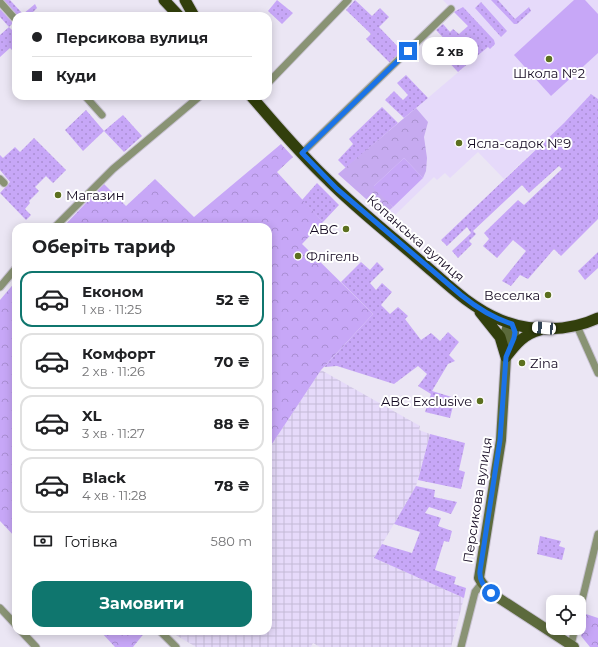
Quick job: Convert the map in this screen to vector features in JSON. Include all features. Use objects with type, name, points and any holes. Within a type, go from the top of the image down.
[{"type":"highway","points":[[164,0],[176,12]]},
{"type":"highway","points":[[185,0],[192,12]]},
{"type":"highway","name":"Копанська вулиця","points":[[256,100],[302,153],[337,189],[474,306],[495,318],[512,324],[544,328],[571,328],[588,323],[598,318]]},
{"type":"highway","points":[[474,306],[500,337],[506,357]]},
{"type":"highway","points":[[506,357],[525,335],[544,328]]},
{"type":"main road","name":"Персикова вулиця","points":[[482,583],[479,578],[500,440],[506,357],[505,335],[508,326],[512,324]]},
{"type":"main road","points":[[482,583],[491,593],[572,646]]},
{"type":"street","points":[[272,79],[348,0]]},
{"type":"street","points":[[0,2],[12,16]]},
{"type":"street","points":[[302,153],[451,9]]},
{"type":"street","points":[[89,100],[102,115]]},
{"type":"street","points":[[59,223],[113,169],[195,100]]},
{"type":"street","points":[[0,287],[12,273]]},
{"type":"street","points":[[577,326],[598,373]]},
{"type":"street","points":[[583,595],[598,534]]},
{"type":"street","points":[[461,647],[475,592],[482,583]]},
{"type":"street","points":[[0,608],[12,621]]},
{"type":"street","points":[[25,635],[36,647]]},
{"type":"street","points":[[164,635],[176,647]]},
{"type":"street","points":[[572,646],[574,635]]},
{"type":"shaded area","name":"Ясла-садок №9","points":[[443,0],[598,0],[598,99],[591,94],[564,123],[504,179],[478,152],[450,178],[445,173],[437,180],[434,177],[390,220],[338,174],[488,47]]},
{"type":"shaded area","points":[[321,370],[420,426],[419,430],[430,434],[416,486],[374,558],[464,598],[451,647],[320,647],[313,643],[311,647],[196,647],[176,635],[272,635],[272,444]]},
{"type":"green space","points":[[3,0],[10,0],[21,12],[14,12]]},
{"type":"green space","points":[[277,0],[293,13],[282,24],[272,15],[272,12],[268,11]]},
{"type":"green space","points":[[355,0],[372,16],[380,8],[389,17],[379,27],[402,51],[390,63],[366,39],[371,34],[346,10]]},
{"type":"green space","points":[[491,0],[498,0],[515,19],[529,7],[531,11],[517,24],[514,24]]},
{"type":"green space","points":[[574,0],[585,0],[598,14],[598,53],[551,96],[514,55]]},
{"type":"green space","points":[[481,2],[507,31],[501,37],[475,8]]},
{"type":"green space","points":[[35,4],[37,8],[33,12],[25,12]]},
{"type":"green space","points":[[463,7],[494,40],[495,44],[490,49],[488,47],[458,72],[442,55],[451,46],[436,30],[443,24],[450,32],[453,29],[459,34],[468,26],[454,12]]},
{"type":"green space","points":[[0,9],[12,22],[12,24],[9,27],[0,17]]},
{"type":"green space","points":[[9,27],[12,30],[12,50],[10,48],[0,57],[0,35]]},
{"type":"green space","points":[[406,75],[428,98],[404,118],[385,100],[394,91],[403,100],[408,95],[397,83]]},
{"type":"green space","points":[[591,94],[598,99],[598,219],[561,256],[554,249],[528,279],[520,275],[511,286],[502,281],[526,251],[513,240],[497,258],[483,246],[489,239],[484,233],[518,200],[524,205],[562,169],[559,166],[529,193],[522,185],[473,231],[476,234],[469,241],[472,244],[458,258],[452,251],[471,233],[467,227],[447,246],[441,240],[564,123]]},
{"type":"green space","points":[[382,107],[398,123],[346,168],[338,160],[353,144],[349,139]]},
{"type":"green space","points":[[416,108],[428,122],[424,137],[427,158],[426,171],[423,178],[404,158],[374,186],[393,207],[384,215],[338,174]]},
{"type":"green space","points":[[86,110],[104,131],[83,151],[65,130]]},
{"type":"green space","points":[[123,115],[142,136],[124,152],[104,131]]},
{"type":"green space","points":[[34,138],[66,170],[53,183],[46,176],[35,187],[39,191],[29,201],[30,203],[25,209],[31,215],[26,220],[0,193],[10,182],[0,170],[0,155],[3,158],[15,147],[20,152]]},
{"type":"green space","points":[[281,144],[293,157],[277,172],[323,222],[302,244],[373,314],[321,370],[272,444],[272,223],[67,223],[104,184],[126,206],[155,179],[194,217]]},
{"type":"green space","points":[[404,158],[423,178],[393,207],[373,187]]},
{"type":"green space","points":[[317,183],[339,205],[323,222],[302,200]]},
{"type":"green space","points":[[598,252],[598,268],[585,280],[578,271]]},
{"type":"green space","points":[[361,262],[370,270],[377,262],[384,269],[370,283],[376,290],[382,283],[392,292],[381,305],[390,314],[398,307],[408,316],[405,319],[421,340],[431,333],[440,341],[448,332],[459,342],[449,355],[455,361],[448,364],[432,391],[455,398],[450,418],[425,412],[431,394],[418,386],[427,374],[418,366],[394,384],[337,366],[324,367],[373,314],[341,282]]},
{"type":"green space","points":[[12,286],[12,534],[0,521],[0,300]]},
{"type":"green space","points":[[430,434],[465,443],[459,470],[465,472],[461,489],[418,480]]},
{"type":"green space","points":[[416,486],[435,490],[434,497],[457,502],[451,514],[429,507],[425,513],[441,518],[438,526],[452,531],[449,542],[444,541],[435,570],[456,577],[454,584],[466,588],[464,598],[374,558],[382,544],[412,553],[420,532],[394,524]]},
{"type":"green space","points":[[540,536],[561,541],[559,546],[565,548],[562,560],[537,554]]},
{"type":"green space","points":[[586,614],[598,618],[598,647],[590,647],[581,636],[586,635]]},
{"type":"green space","points":[[104,635],[143,635],[133,647],[115,647]]},
{"type":"place","name":"Школа №2","points":[[549,59]]},
{"type":"place","name":"Ясла-садок №9","points":[[459,143]]},
{"type":"place","name":"Магазин","points":[[58,195]]},
{"type":"place","name":"ABC","points":[[346,229]]},
{"type":"place","name":"Флігель","points":[[298,256]]},
{"type":"place","name":"Веселка","points":[[548,295]]},
{"type":"place","name":"Zina","points":[[522,363]]},
{"type":"place","name":"ABC Exclusive","points":[[480,401]]},
{"type":"route","points":[[408,51],[302,153],[337,189],[474,306],[487,314],[512,324],[515,332],[506,357],[502,420],[496,473],[479,578],[491,593]]}]
